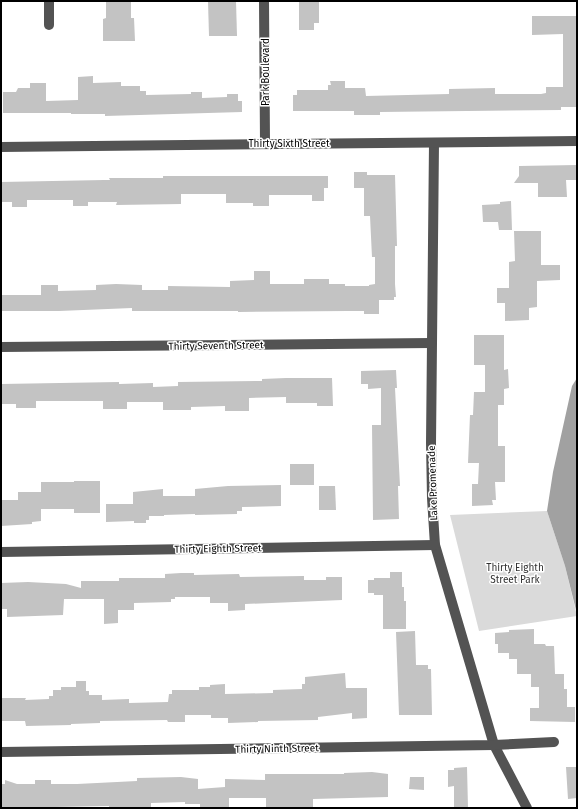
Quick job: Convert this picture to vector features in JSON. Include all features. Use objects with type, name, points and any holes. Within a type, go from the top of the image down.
[{"type":"street","points":[[49,1],[49,25]]},
{"type":"street","name":"Park Boulevard","points":[[264,1],[266,143]]},
{"type":"street","name":"Thirty Sixth Street","points":[[1,147],[266,143],[577,141]]},
{"type":"street","name":"Lake Promenade","points":[[434,142],[431,343],[432,498],[435,545],[494,745],[527,808]]},
{"type":"street","name":"Thirty Seventh Street","points":[[1,347],[431,343]]},
{"type":"street","name":"Thirty Eighth Street","points":[[1,552],[435,545]]},
{"type":"street","name":"Thirty Ninth Street","points":[[1,752],[494,745],[554,742]]},
{"type":"green space","name":"Thirty Eighth Street Park","points":[[547,511],[565,566],[577,616],[479,631],[450,515]]},
{"type":"shaded area","points":[[577,378],[577,614],[565,566],[547,511],[553,472],[572,386]]},
{"type":"building","points":[[106,1],[131,1],[131,18],[134,18],[135,41],[103,41],[103,19],[106,18]]},
{"type":"building","points":[[208,1],[236,1],[237,36],[209,36]]},
{"type":"building","points":[[299,1],[319,1],[319,23],[314,23],[314,30],[299,30]]},
{"type":"building","points":[[532,16],[577,16],[577,107],[561,107],[561,110],[380,112],[380,115],[354,115],[354,111],[293,111],[293,95],[297,95],[297,90],[328,90],[328,85],[331,85],[330,81],[345,81],[345,88],[365,88],[366,96],[449,94],[449,89],[495,88],[495,94],[541,94],[546,93],[546,87],[563,87],[563,34],[532,35]]},
{"type":"building","points":[[93,76],[93,83],[121,82],[121,86],[140,86],[140,91],[146,91],[146,95],[191,94],[191,92],[202,92],[202,98],[227,97],[227,94],[238,94],[238,101],[242,101],[242,112],[105,116],[105,114],[71,113],[3,113],[3,92],[16,92],[18,88],[30,88],[30,83],[46,83],[46,101],[78,100],[78,77]]},
{"type":"building","points":[[577,165],[577,180],[566,180],[567,197],[538,197],[538,183],[514,183],[519,176],[519,166]]},
{"type":"building","points":[[354,172],[367,172],[367,175],[395,175],[397,246],[395,246],[396,297],[394,297],[394,300],[379,300],[379,314],[364,314],[364,311],[132,311],[132,308],[59,311],[1,311],[1,295],[41,295],[41,285],[58,285],[58,291],[96,290],[96,285],[116,284],[142,285],[142,290],[168,290],[168,286],[230,287],[230,281],[254,280],[254,271],[270,271],[270,284],[304,284],[304,279],[329,279],[329,284],[345,284],[345,286],[369,286],[375,284],[375,257],[372,257],[370,216],[364,216],[364,188],[354,188]]},
{"type":"building","points":[[163,176],[328,176],[328,188],[324,188],[324,201],[312,201],[312,195],[269,195],[269,206],[253,206],[253,203],[226,203],[226,194],[181,194],[181,204],[116,205],[117,202],[88,202],[88,206],[73,206],[73,200],[27,200],[27,207],[12,207],[12,202],[1,202],[1,182],[110,180],[109,178],[163,178]]},
{"type":"building","points":[[511,201],[512,230],[499,230],[498,222],[483,222],[482,205],[500,204],[500,202]]},
{"type":"building","points":[[514,231],[541,231],[541,265],[560,265],[560,280],[537,281],[537,307],[529,308],[529,320],[505,321],[505,303],[497,303],[497,288],[509,288],[509,262],[515,261]]},
{"type":"building","points":[[474,335],[504,335],[504,370],[508,369],[509,388],[504,389],[504,405],[498,405],[498,446],[505,446],[505,482],[495,482],[496,500],[492,500],[493,505],[472,506],[472,484],[478,484],[479,463],[468,463],[470,415],[473,415],[474,392],[485,392],[485,365],[474,365]]},
{"type":"building","points":[[396,370],[397,388],[395,388],[400,486],[398,486],[399,519],[373,520],[372,425],[381,425],[381,388],[368,389],[368,384],[361,384],[361,371]]},
{"type":"building","points":[[332,378],[333,406],[317,406],[317,403],[286,403],[286,397],[249,398],[249,411],[225,411],[225,406],[191,407],[191,410],[163,410],[163,402],[127,402],[127,409],[103,409],[103,401],[36,401],[36,408],[16,408],[16,404],[1,404],[1,384],[119,382],[119,384],[153,383],[153,387],[178,386],[178,382],[262,381],[262,379]]},
{"type":"building","points":[[290,464],[314,464],[314,485],[290,485]]},
{"type":"building","points":[[100,481],[100,513],[74,513],[74,509],[41,509],[41,521],[32,522],[32,524],[1,526],[1,500],[18,500],[18,492],[41,492],[41,482]]},
{"type":"building","points":[[281,485],[281,506],[242,507],[242,511],[237,511],[237,514],[149,516],[149,520],[146,520],[146,523],[134,523],[134,521],[106,522],[106,504],[133,504],[133,492],[163,489],[163,496],[195,496],[195,489],[228,486]]},
{"type":"building","points":[[319,486],[335,486],[336,510],[319,510]]},
{"type":"building","points":[[390,572],[402,572],[402,587],[404,587],[404,601],[406,601],[406,629],[383,629],[383,595],[368,593],[368,580],[374,580],[374,578],[390,578]]},
{"type":"building","points":[[194,573],[194,575],[239,574],[240,577],[304,576],[304,580],[326,580],[326,577],[342,577],[342,600],[245,604],[245,610],[228,611],[228,603],[210,603],[210,597],[175,597],[175,599],[171,599],[171,602],[134,603],[134,610],[118,610],[118,623],[104,624],[104,599],[64,599],[63,615],[7,617],[7,609],[1,609],[1,583],[28,582],[66,584],[81,588],[81,581],[119,581],[119,578],[165,578],[165,574]]},
{"type":"building","points":[[534,629],[534,644],[554,646],[555,674],[564,674],[564,689],[567,689],[567,707],[575,707],[575,722],[530,721],[530,708],[539,708],[539,687],[531,687],[531,674],[517,674],[517,659],[509,659],[509,653],[498,653],[498,644],[495,644],[495,633],[509,632],[509,630]]},
{"type":"building","points":[[415,631],[416,665],[428,665],[428,669],[431,669],[432,715],[399,715],[396,632]]},
{"type":"building","points":[[345,673],[346,688],[367,688],[367,718],[352,719],[352,713],[318,717],[318,720],[228,723],[228,718],[211,718],[211,715],[185,715],[185,722],[168,722],[167,720],[100,721],[100,723],[71,725],[26,726],[25,721],[1,721],[1,698],[26,698],[25,700],[49,699],[49,696],[53,696],[53,690],[61,690],[61,687],[76,687],[76,681],[86,681],[86,691],[89,691],[89,695],[102,695],[102,700],[129,699],[129,703],[168,702],[169,694],[172,694],[172,690],[199,690],[199,687],[210,687],[210,685],[225,684],[225,694],[273,693],[273,690],[302,689],[302,684],[305,684],[305,677]]},
{"type":"building","points":[[467,767],[468,808],[454,808],[454,786],[448,787],[448,770]]},
{"type":"building","points":[[566,767],[577,767],[577,798],[568,799]]},
{"type":"building","points":[[372,772],[388,774],[388,797],[313,799],[313,808],[266,808],[266,798],[229,798],[229,808],[200,808],[200,804],[185,804],[185,802],[151,803],[151,808],[109,808],[109,806],[1,808],[1,784],[5,784],[5,780],[17,784],[35,784],[35,780],[51,780],[51,784],[77,784],[137,781],[137,778],[181,777],[198,779],[198,789],[225,787],[225,779],[265,780],[265,774],[344,774]]},
{"type":"building","points":[[410,777],[424,777],[424,790],[409,789]]}]
